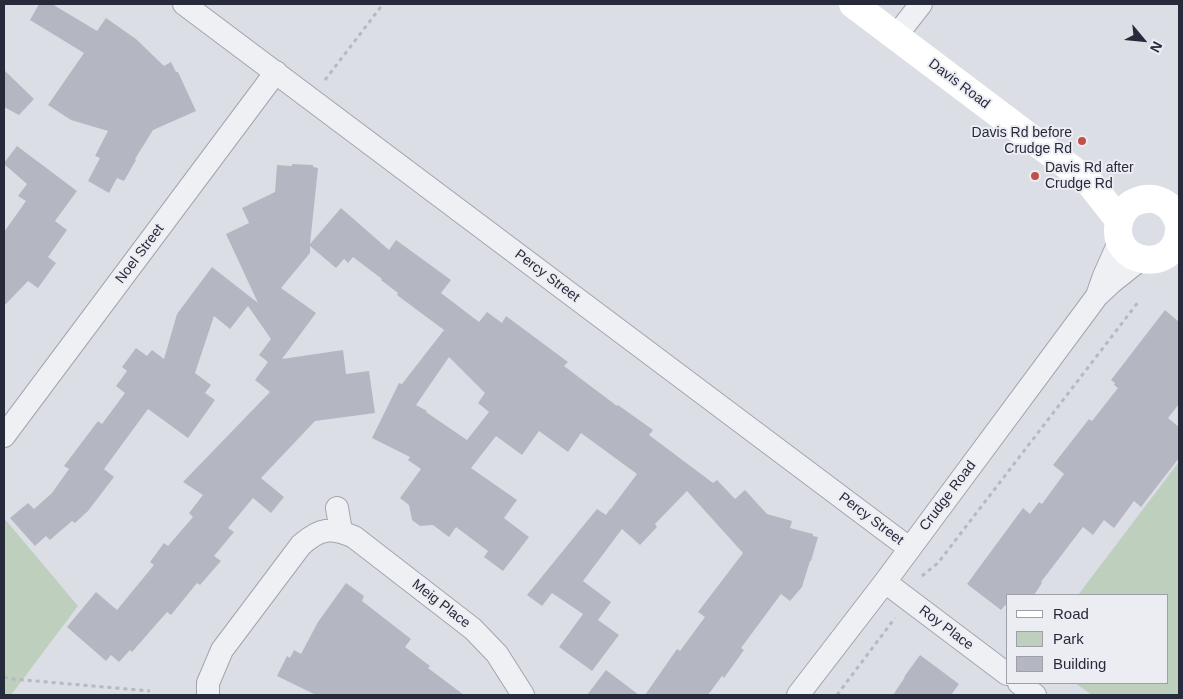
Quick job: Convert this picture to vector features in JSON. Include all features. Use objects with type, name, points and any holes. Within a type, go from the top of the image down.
[{"type":"street","name":"Percy Street","points":[[184,4],[909,548]]},
{"type":"street","name":"Davis Road","points":[[853,4],[1089,182],[1141,199],[1151,198],[1162,201],[1174,211],[1179,224]]},
{"type":"street","points":[[896,36],[921,4]]},
{"type":"street","name":"Noel Street","points":[[4,436],[276,72]]},
{"type":"street","name":"Davis Road","points":[[1089,182],[1119,230],[1124,249],[1132,256],[1162,260]]},
{"type":"street","points":[[1119,230],[1124,211],[1131,204],[1141,199]]},
{"type":"street","name":"Crudge Road","points":[[1097,296],[1119,230]]},
{"type":"street","points":[[1162,260],[1175,245],[1179,236],[1179,230]]},
{"type":"street","name":"Crudge Road","points":[[798,695],[885,582],[1097,296],[1112,282],[1162,260]]},
{"type":"street","points":[[208,695],[208,683],[222,650],[301,545],[312,535],[327,530],[341,531],[337,508]]},
{"type":"street","name":"Meig Place","points":[[341,531],[354,537],[473,628],[497,654],[522,695]]},
{"type":"street","name":"Roy Place","points":[[885,582],[1006,673]]},
{"type":"street","points":[[1020,684],[1035,695]]},
{"type":"path","points":[[325,80],[383,4]]},
{"type":"path","points":[[922,576],[938,562],[1139,301]]},
{"type":"path","points":[[838,695],[895,618]]},
{"type":"path","points":[[4,677],[150,691]]},
{"type":"green space","points":[[1178,463],[1179,695],[1092,695],[1076,684],[1168,684],[1168,594],[1079,594]]},
{"type":"green space","points":[[4,518],[78,606],[11,695],[4,695]]},
{"type":"building","points":[[39,4],[52,4],[97,31],[106,18],[136,39],[164,66],[171,62],[176,72],[178,72],[196,111],[153,130],[124,181],[117,178],[109,193],[88,181],[100,158],[95,156],[108,131],[71,120],[48,105],[84,53],[30,20]]},
{"type":"building","points":[[4,70],[34,99],[19,115],[4,107]]},
{"type":"building","points":[[17,146],[77,191],[55,221],[67,230],[48,257],[56,263],[38,288],[28,281],[4,306],[4,232],[26,201],[18,196],[27,184],[4,164]]},
{"type":"building","points":[[292,164],[313,165],[313,167],[318,168],[310,244],[341,208],[389,250],[396,240],[451,280],[441,293],[479,322],[487,312],[502,323],[506,316],[568,362],[564,366],[617,406],[653,430],[649,435],[713,483],[717,480],[735,499],[745,490],[767,514],[792,521],[790,528],[818,537],[802,587],[790,601],[781,594],[741,648],[744,650],[724,678],[722,676],[708,695],[645,695],[677,649],[680,651],[705,617],[698,612],[743,553],[687,491],[655,524],[657,527],[640,545],[622,529],[583,581],[611,602],[598,620],[619,635],[592,671],[559,647],[583,614],[552,593],[542,606],[527,595],[597,509],[606,515],[637,474],[581,433],[568,452],[539,431],[522,455],[496,436],[471,468],[517,500],[504,518],[529,537],[503,571],[484,557],[488,551],[456,527],[449,537],[433,525],[420,526],[412,520],[409,505],[400,498],[421,469],[408,460],[410,457],[372,438],[399,383],[402,384],[444,330],[397,295],[398,293],[382,279],[353,257],[348,263],[344,259],[336,268],[310,246],[310,253],[281,288],[316,313],[282,359],[343,350],[346,374],[369,371],[375,413],[315,421],[261,478],[284,497],[271,513],[253,498],[228,528],[234,532],[214,556],[221,561],[200,585],[197,583],[171,615],[167,612],[132,652],[130,650],[119,662],[111,655],[106,661],[67,627],[96,592],[117,610],[154,565],[150,562],[164,543],[168,546],[193,517],[189,513],[203,495],[183,482],[270,392],[255,380],[268,362],[259,355],[271,339],[248,306],[230,329],[214,316],[195,373],[211,385],[205,393],[215,400],[188,438],[148,409],[104,469],[114,477],[88,511],[75,523],[72,521],[50,540],[46,536],[35,546],[10,518],[28,503],[34,509],[52,493],[69,469],[64,466],[98,421],[102,424],[125,393],[116,386],[127,371],[122,367],[136,348],[147,356],[152,350],[164,359],[177,314],[212,267],[258,303],[226,234],[249,223],[242,208],[275,192],[277,165],[292,166]],"holes":[[[449,357],[485,393],[478,403],[489,412],[467,440],[416,405]]]},
{"type":"building","points":[[1165,310],[1179,322],[1179,404],[1168,418],[1179,427],[1179,458],[1141,507],[1134,501],[1114,528],[1104,520],[1093,535],[1083,527],[1041,582],[1035,594],[1006,594],[1006,604],[1001,610],[967,584],[1023,508],[1030,514],[1039,502],[1042,504],[1064,474],[1053,465],[1089,419],[1092,421],[1118,388],[1111,380]]},
{"type":"building","points":[[346,583],[364,596],[362,601],[411,639],[405,647],[430,666],[428,668],[464,695],[316,695],[277,676],[287,656],[290,658],[294,650],[301,654],[318,622]]},
{"type":"building","points":[[920,655],[959,684],[951,695],[893,695]]},
{"type":"building","points":[[606,670],[639,695],[587,695]]},
{"type":"place","name":"Davis Rd before Crudge Rd","points":[[1082,141]]},
{"type":"place","name":"Davis Rd after Crudge Rd","points":[[1035,176]]}]
